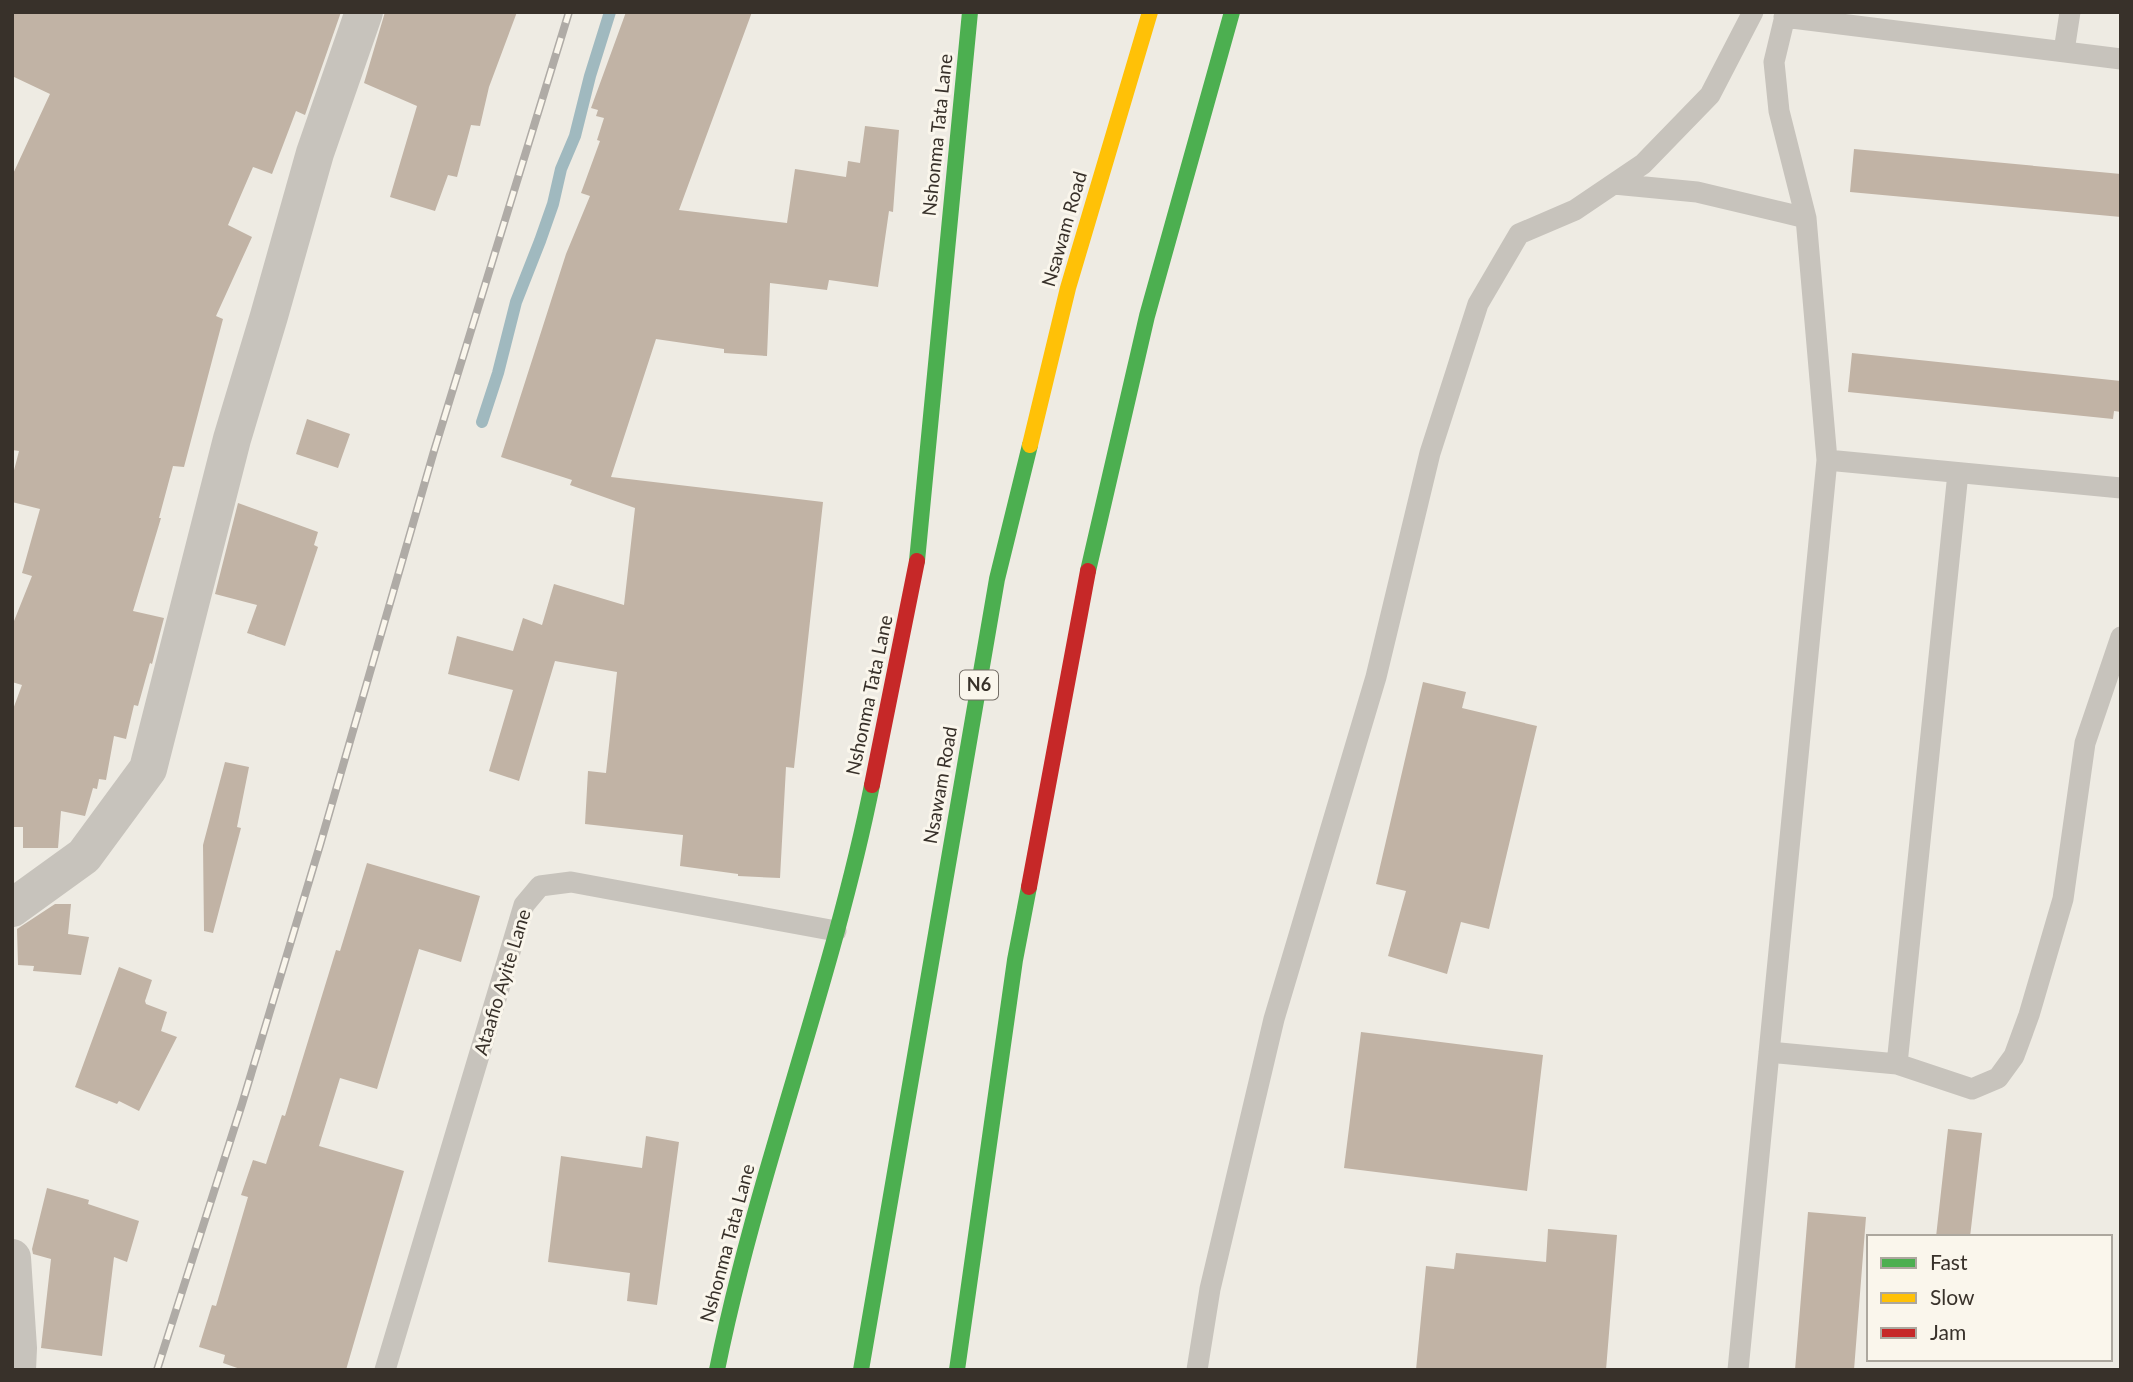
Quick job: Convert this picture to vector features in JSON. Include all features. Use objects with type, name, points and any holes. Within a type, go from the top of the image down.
[{"type":"main road","name":"Nshonma Tata Lane","points":[[717,1370],[752,1221],[835,931],[871,790],[916,571],[970,12]]},
{"type":"main road","name":"Nsawam Road","points":[[861,1370],[997,579],[1068,288],[1150,12]]},
{"type":"main road","points":[[957,1370],[1016,960],[1083,594],[1147,316],[1232,12]]},
{"type":"street","points":[[12,908],[84,856],[148,769],[232,439],[315,153],[364,12]]},
{"type":"street","points":[[12,1258],[17,1370]]},
{"type":"lane","points":[[1197,1370],[1210,1289],[1274,1019],[1376,677],[1430,453],[1478,304],[1519,234],[1575,210],[1643,164],[1710,95],[1753,12]]},
{"type":"lane","points":[[2064,51],[2070,12]]},
{"type":"lane","points":[[1738,1370],[1827,460],[1807,218],[1779,111],[1774,62],[1785,14],[2121,59]]},
{"type":"lane","points":[[1614,184],[1698,192],[1807,218]]},
{"type":"lane","points":[[1827,460],[2121,488]]},
{"type":"lane","points":[[1897,1064],[1958,472]]},
{"type":"lane","points":[[1769,1052],[1897,1064],[1972,1088],[1998,1078],[2014,1056],[2029,1015],[2063,899],[2085,743],[2121,638]]},
{"type":"lane","name":"Ataafio Ayite Lane","points":[[385,1370],[524,905],[540,886],[571,882],[835,931]]},
{"type":"building","points":[[12,12],[341,12],[305,115],[296,111],[272,174],[253,167],[228,225],[252,237],[216,316],[223,319],[184,467],[173,466],[161,518],[133,611],[164,618],[152,664],[150,663],[138,706],[134,705],[126,739],[114,736],[106,780],[99,779],[97,789],[93,788],[85,816],[61,811],[58,848],[23,848],[23,827],[12,827],[12,712],[22,685],[12,682],[12,626],[32,576],[22,573],[40,509],[12,502],[12,478],[19,451],[12,450],[12,176],[50,94],[12,76]]},
{"type":"building","points":[[385,12],[517,12],[489,87],[480,126],[471,125],[457,177],[448,175],[435,211],[390,197],[417,106],[364,83]]},
{"type":"building","points":[[626,12],[752,12],[679,210],[787,223],[795,169],[846,177],[848,161],[860,163],[865,126],[899,130],[893,212],[889,211],[878,287],[829,280],[827,290],[770,283],[767,356],[724,353],[724,349],[656,339],[611,477],[823,502],[794,768],[786,767],[780,878],[738,876],[680,866],[683,835],[585,824],[588,771],[606,773],[617,672],[555,661],[519,781],[489,771],[513,690],[448,674],[457,636],[513,651],[523,618],[542,625],[554,584],[624,605],[635,508],[570,485],[572,480],[501,457],[566,254],[590,196],[581,193],[600,141],[597,140],[604,118],[596,116],[598,110],[591,108]]},
{"type":"building","points":[[1854,149],[2121,174],[2121,217],[1850,192]]},
{"type":"building","points":[[1852,353],[2121,381],[2121,412],[2114,411],[2113,419],[1848,392]]},
{"type":"building","points":[[307,419],[350,434],[338,468],[296,454]]},
{"type":"building","points":[[238,503],[318,532],[314,545],[318,547],[285,646],[247,633],[257,605],[215,594]]},
{"type":"building","points":[[1423,682],[1466,692],[1462,708],[1537,726],[1489,929],[1461,922],[1447,974],[1388,956],[1406,891],[1376,884]]},
{"type":"building","points":[[225,762],[249,767],[237,827],[241,828],[213,933],[204,931],[203,845]]},
{"type":"building","points":[[367,863],[480,896],[461,962],[419,949],[377,1089],[340,1078],[319,1146],[404,1171],[346,1370],[243,1370],[223,1363],[225,1355],[199,1347],[212,1305],[216,1306],[248,1197],[241,1195],[253,1160],[266,1164],[282,1115],[285,1116],[336,950],[340,951]]},
{"type":"building","points":[[55,904],[71,904],[68,934],[89,937],[81,975],[33,971],[34,966],[18,965],[17,929]]},
{"type":"building","points":[[119,967],[152,980],[146,1004],[167,1012],[161,1031],[177,1037],[139,1111],[119,1101],[117,1104],[75,1087]]},
{"type":"building","points":[[1361,1032],[1543,1055],[1527,1191],[1344,1168]]},
{"type":"building","points":[[1948,1129],[1982,1133],[1970,1235],[1936,1235]]},
{"type":"building","points":[[646,1136],[679,1142],[657,1305],[627,1301],[630,1273],[548,1262],[561,1156],[642,1168]]},
{"type":"building","points":[[47,1188],[89,1200],[88,1204],[139,1221],[127,1262],[114,1257],[102,1356],[41,1348],[51,1259],[33,1254],[32,1249]]},
{"type":"building","points":[[1808,1212],[1866,1217],[1854,1370],[1795,1370]]},
{"type":"building","points":[[1548,1229],[1617,1235],[1606,1370],[1416,1370],[1426,1266],[1454,1269],[1456,1253],[1546,1262]]},
{"type":"waterway","points":[[482,422],[516,302],[540,241],[553,204],[561,169],[575,136],[610,12]]},
{"type":"railway","points":[[157,1370],[242,1104],[434,451],[569,12]]},
{"type":"traffic: fast","points":[[917,561],[970,12]]},
{"type":"traffic: fast","points":[[1088,571],[1147,316],[1232,12]]},
{"type":"traffic: fast","points":[[861,1370],[997,579],[1030,445]]},
{"type":"traffic: fast","points":[[717,1370],[752,1223],[837,932],[872,785]]},
{"type":"traffic: fast","points":[[957,1370],[1015,960],[1029,887]]},
{"type":"traffic: slow","points":[[1030,445],[1068,288],[1150,12]]},
{"type":"traffic: jam","points":[[872,785],[917,561]]},
{"type":"traffic: jam","points":[[1029,887],[1088,571]]}]
